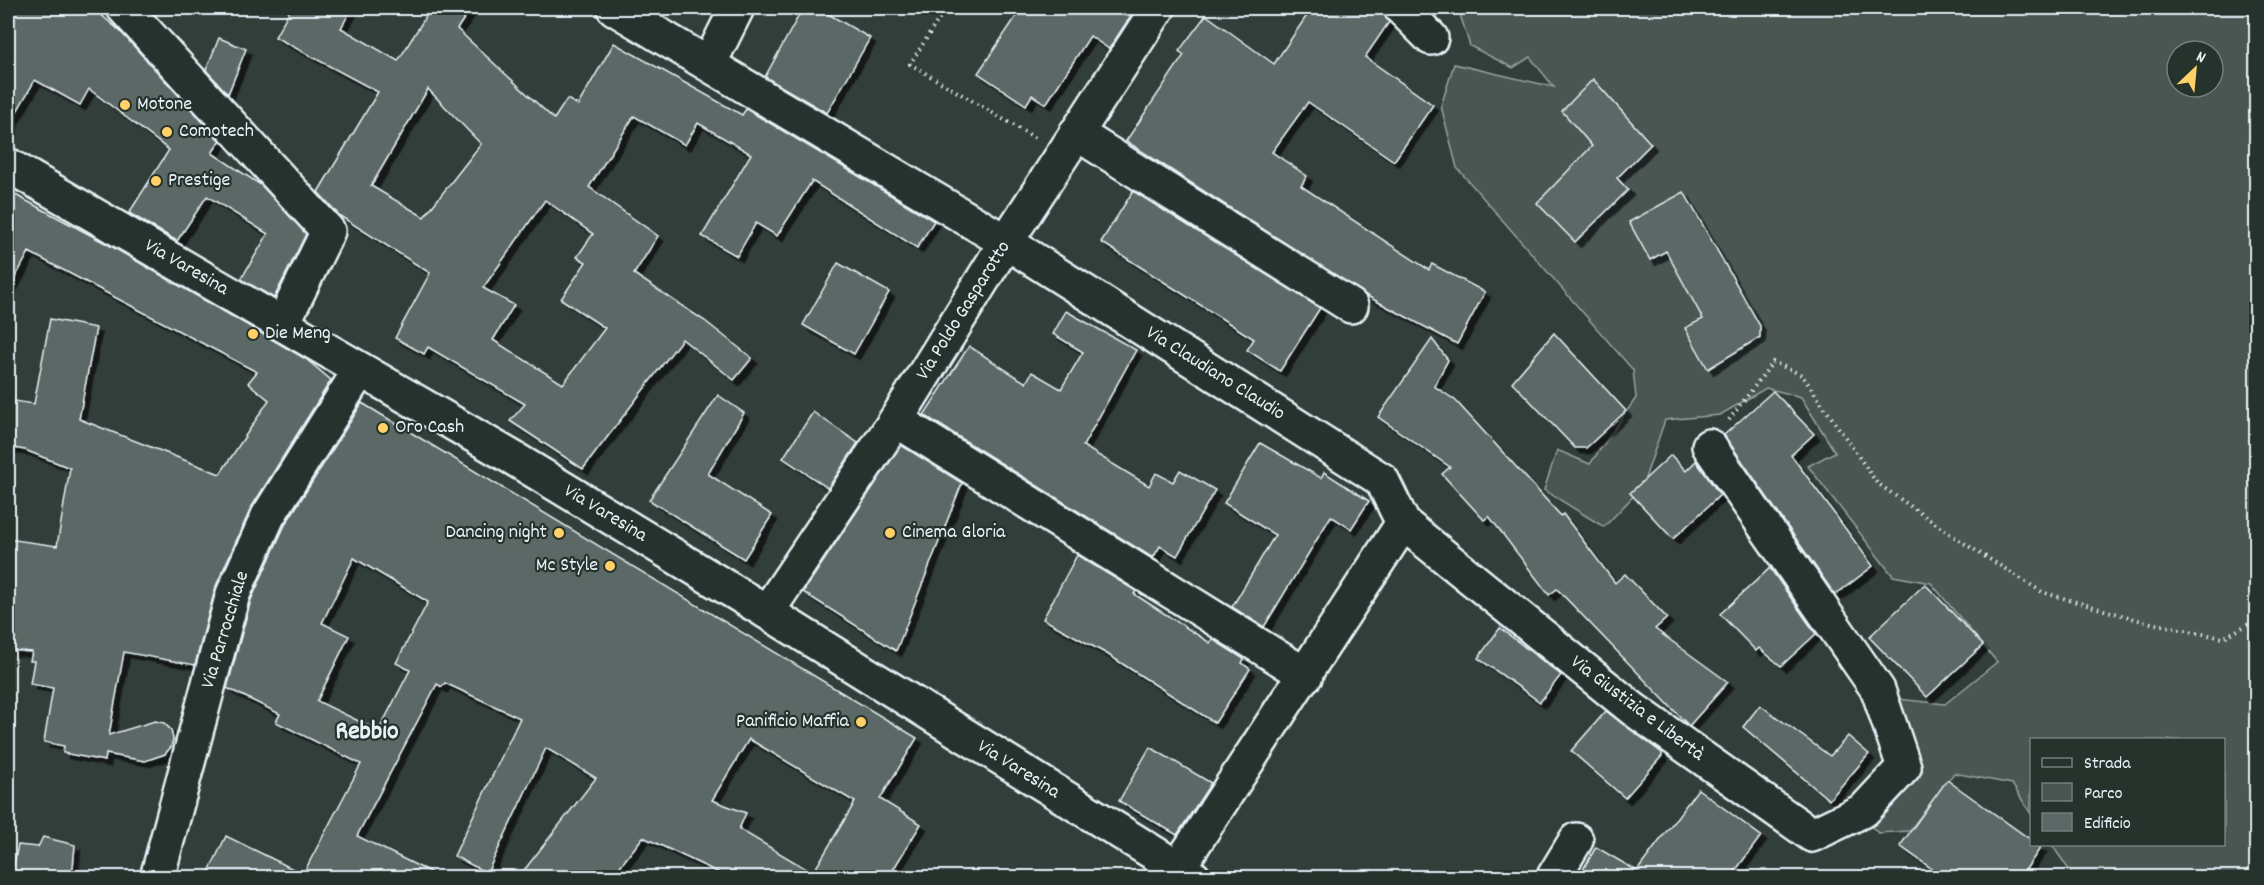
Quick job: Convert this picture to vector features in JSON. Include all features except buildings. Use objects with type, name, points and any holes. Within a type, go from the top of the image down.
[{"type":"street","points":[[124,8],[328,231],[283,323]]},
{"type":"street","name":"Via Claudiano Claudio","points":[[614,8],[710,62],[1006,242],[1382,480],[1403,523]]},
{"type":"street","points":[[710,62],[737,8]]},
{"type":"street","name":"Via Poldo Gasparotto","points":[[767,612],[896,420],[1006,242],[1158,8]]},
{"type":"street","points":[[1401,8],[1431,38]]},
{"type":"street","points":[[1070,144],[1351,306]]},
{"type":"street","name":"Via Varesina","points":[[8,165],[513,458],[767,612],[1186,873]]},
{"type":"street","name":"Via Parrocchiale","points":[[157,878],[233,594],[268,516],[360,370]]},
{"type":"street","points":[[896,420],[1306,675]]},
{"type":"street","name":"Via Giustizia e Libertà","points":[[1403,523],[1633,709],[1812,835],[1864,810],[1904,767],[1878,690],[1709,446]]},
{"type":"street","points":[[1186,873],[1306,675],[1403,523]]},
{"type":"street","points":[[1554,878],[1575,840]]},
{"type":"path","points":[[946,8],[910,64],[1070,144]]},
{"type":"path","points":[[1709,446],[1773,362],[1802,375],[1877,483],[1959,540],[2042,592],[2142,621],[2223,638],[2256,620]]},
{"type":"green space","points":[[1458,8],[2256,8],[2256,877],[2074,877],[2053,846],[2225,846],[2225,738],[2030,738],[2030,812],[2012,784],[1954,773],[1909,831],[1878,833],[1861,816],[1895,764],[1898,699],[1945,704],[1997,662],[1931,583],[1893,576],[1808,466],[1835,452],[1801,397],[1766,388],[1720,415],[1665,420],[1642,487],[1604,527],[1544,490],[1557,450],[1590,464],[1636,398],[1633,370],[1457,168],[1441,106],[1454,64],[1554,87],[1530,57],[1513,68],[1470,46]]},
{"type":"place","name":"Motone","points":[[125,105]]},
{"type":"place","name":"Comotech","points":[[167,132]]},
{"type":"place","name":"Prestige","points":[[156,181]]},
{"type":"place","name":"Die Meng","points":[[253,334]]},
{"type":"place","name":"Oro Cash","points":[[383,428]]},
{"type":"place","name":"Dancing night","points":[[559,533]]},
{"type":"place","name":"Cinema Gloria","points":[[890,533]]},
{"type":"place","name":"Mc Style","points":[[610,566]]},
{"type":"place","name":"Panificio Maffia","points":[[861,722]]},
{"type":"district","name":"Rebbio","points":[[367,732]]}]
